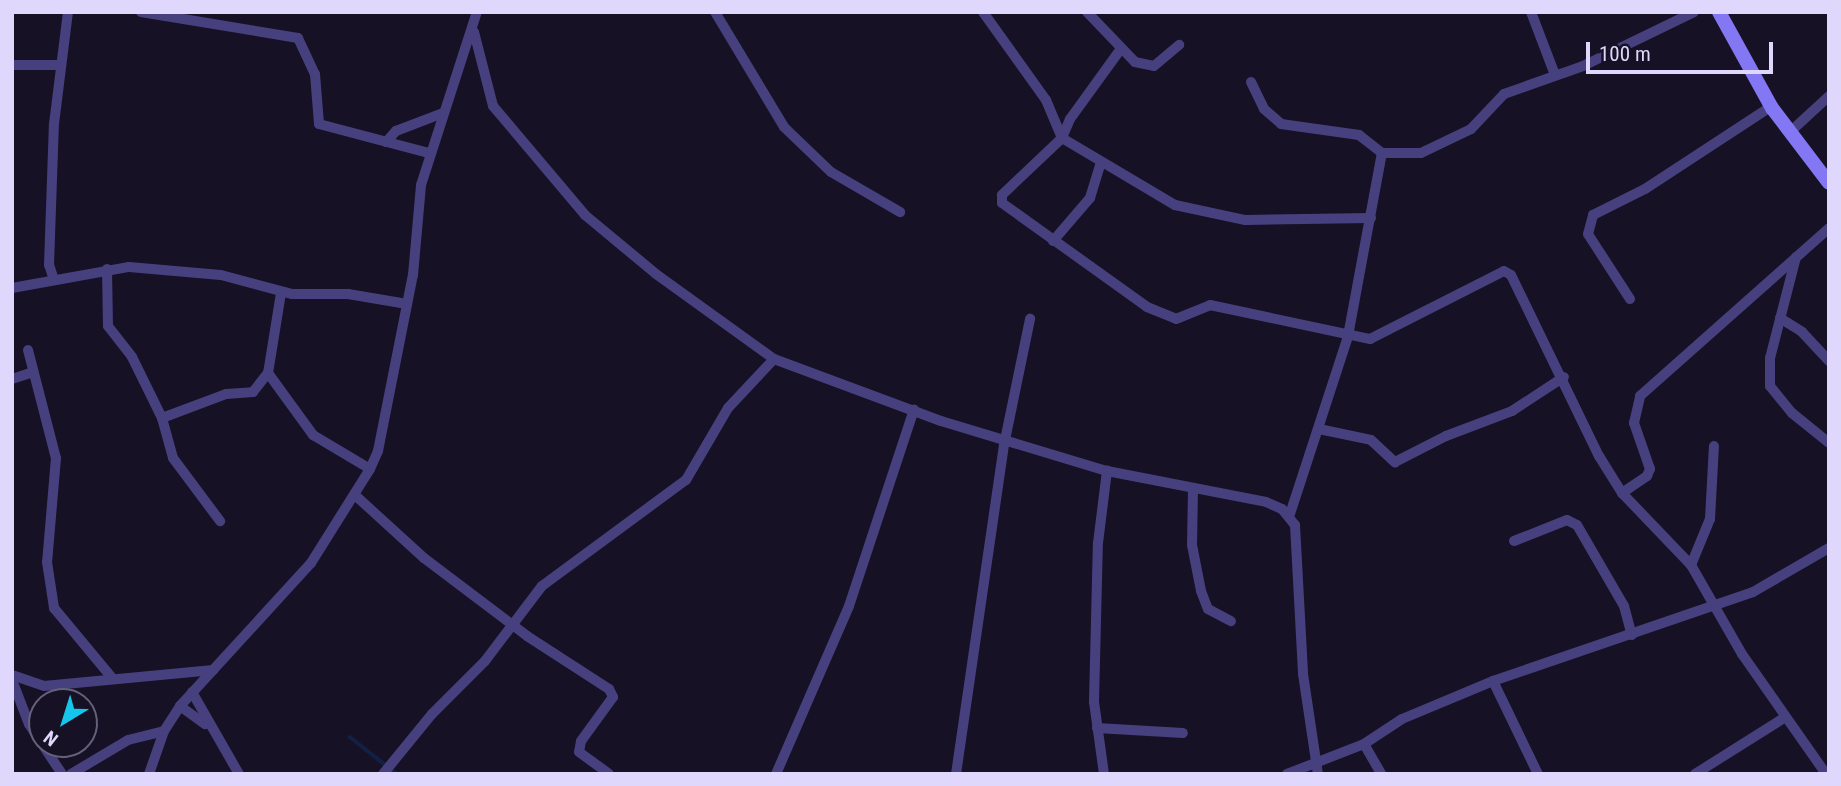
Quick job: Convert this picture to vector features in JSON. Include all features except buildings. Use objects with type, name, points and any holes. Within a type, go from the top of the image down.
[{"type":"street","points":[[54,280],[48,265],[49,230],[61,65],[68,12]]},
{"type":"street","points":[[141,12],[298,38],[316,74],[319,124],[429,153]]},
{"type":"street","points":[[149,774],[164,730],[180,706],[311,563],[356,496],[370,470],[378,450],[407,304],[415,216],[429,153],[474,32],[477,12]]},
{"type":"street","points":[[715,12],[784,127],[831,172],[900,212]]},
{"type":"street","points":[[983,12],[1046,100],[1062,138],[1175,205],[1245,220],[1371,218]]},
{"type":"street","points":[[1087,12],[1135,62],[1154,65],[1179,45]]},
{"type":"street","points":[[1531,12],[1555,75]]},
{"type":"street","points":[[1251,82],[1264,109],[1281,124],[1359,135],[1382,153],[1421,153],[1471,128],[1503,94],[1583,66],[1694,12]]},
{"type":"street","points":[[1719,12],[1772,106],[1829,183]]},
{"type":"street","points":[[474,32],[492,106],[585,215],[656,274],[774,359],[1005,440],[1107,471],[1266,502],[1289,516]]},
{"type":"street","points":[[1121,50],[1070,118],[1062,138],[1002,195],[1002,203],[1147,307],[1176,319],[1210,305],[1370,339],[1504,271],[1511,275],[1564,377],[1581,422],[1622,493],[1691,565],[1784,718],[1821,769]]},
{"type":"street","points":[[12,65],[61,65]]},
{"type":"street","points":[[1790,132],[1829,96]]},
{"type":"street","points":[[1630,299],[1588,234],[1593,215],[1645,189],[1772,106]]},
{"type":"street","points":[[386,142],[396,131],[443,113]]},
{"type":"street","points":[[1317,769],[1301,649],[1298,552],[1289,516],[1348,336],[1382,153]]},
{"type":"street","points":[[1054,241],[1090,198],[1101,162]]},
{"type":"street","points":[[1622,493],[1647,476],[1650,469],[1634,423],[1640,396],[1829,228]]},
{"type":"street","points":[[1796,257],[1768,373],[1770,386],[1792,413],[1829,443]]},
{"type":"street","points":[[107,269],[108,326],[132,357],[162,418],[173,458],[220,522]]},
{"type":"street","points":[[12,288],[40,287],[54,280],[107,269],[183,269],[281,293],[348,294],[407,304]]},
{"type":"street","points":[[162,418],[226,394],[253,392],[268,373],[281,293]]},
{"type":"street","points":[[1780,318],[1802,332],[1829,361]]},
{"type":"street","points":[[957,774],[1005,440],[1030,319]]},
{"type":"street","points":[[28,350],[31,373],[56,458],[47,562],[54,608],[113,679]]},
{"type":"street","points":[[383,774],[512,625],[542,586],[687,480],[728,408],[774,359]]},
{"type":"street","points":[[12,379],[31,373]]},
{"type":"street","points":[[268,373],[313,435],[370,470]]},
{"type":"street","points":[[1319,429],[1371,440],[1395,462],[1446,436],[1512,411],[1564,377]]},
{"type":"street","points":[[776,774],[849,606],[914,408]]},
{"type":"street","points":[[1691,565],[1710,519],[1714,446]]},
{"type":"street","points":[[1104,774],[1097,728],[1098,543],[1107,471]]},
{"type":"street","points":[[1193,488],[1192,545],[1201,591],[1208,609],[1231,621]]},
{"type":"street","points":[[356,496],[425,558],[512,625],[609,689],[613,697],[581,741],[579,752],[609,774]]},
{"type":"street","points":[[1514,541],[1567,520],[1577,525],[1624,606],[1632,635]]},
{"type":"street","points":[[1287,774],[1317,769],[1364,744],[1402,719],[1493,681],[1716,607],[1778,580],[1829,548]]},
{"type":"street","points":[[12,678],[44,687],[213,670]]},
{"type":"street","points":[[12,678],[29,724],[62,774]]},
{"type":"street","points":[[1493,681],[1538,774]]},
{"type":"street","points":[[192,692],[208,725],[239,774]]},
{"type":"street","points":[[180,706],[208,725]]},
{"type":"street","points":[[1696,774],[1784,718]]},
{"type":"street","points":[[1097,728],[1182,733]]},
{"type":"street","points":[[71,774],[128,740],[164,730]]},
{"type":"street","points":[[1364,744],[1381,774]]},
{"type":"street","points":[[1821,769],[1829,751]]},
{"type":"waterway","points":[[350,737],[397,774]]}]
